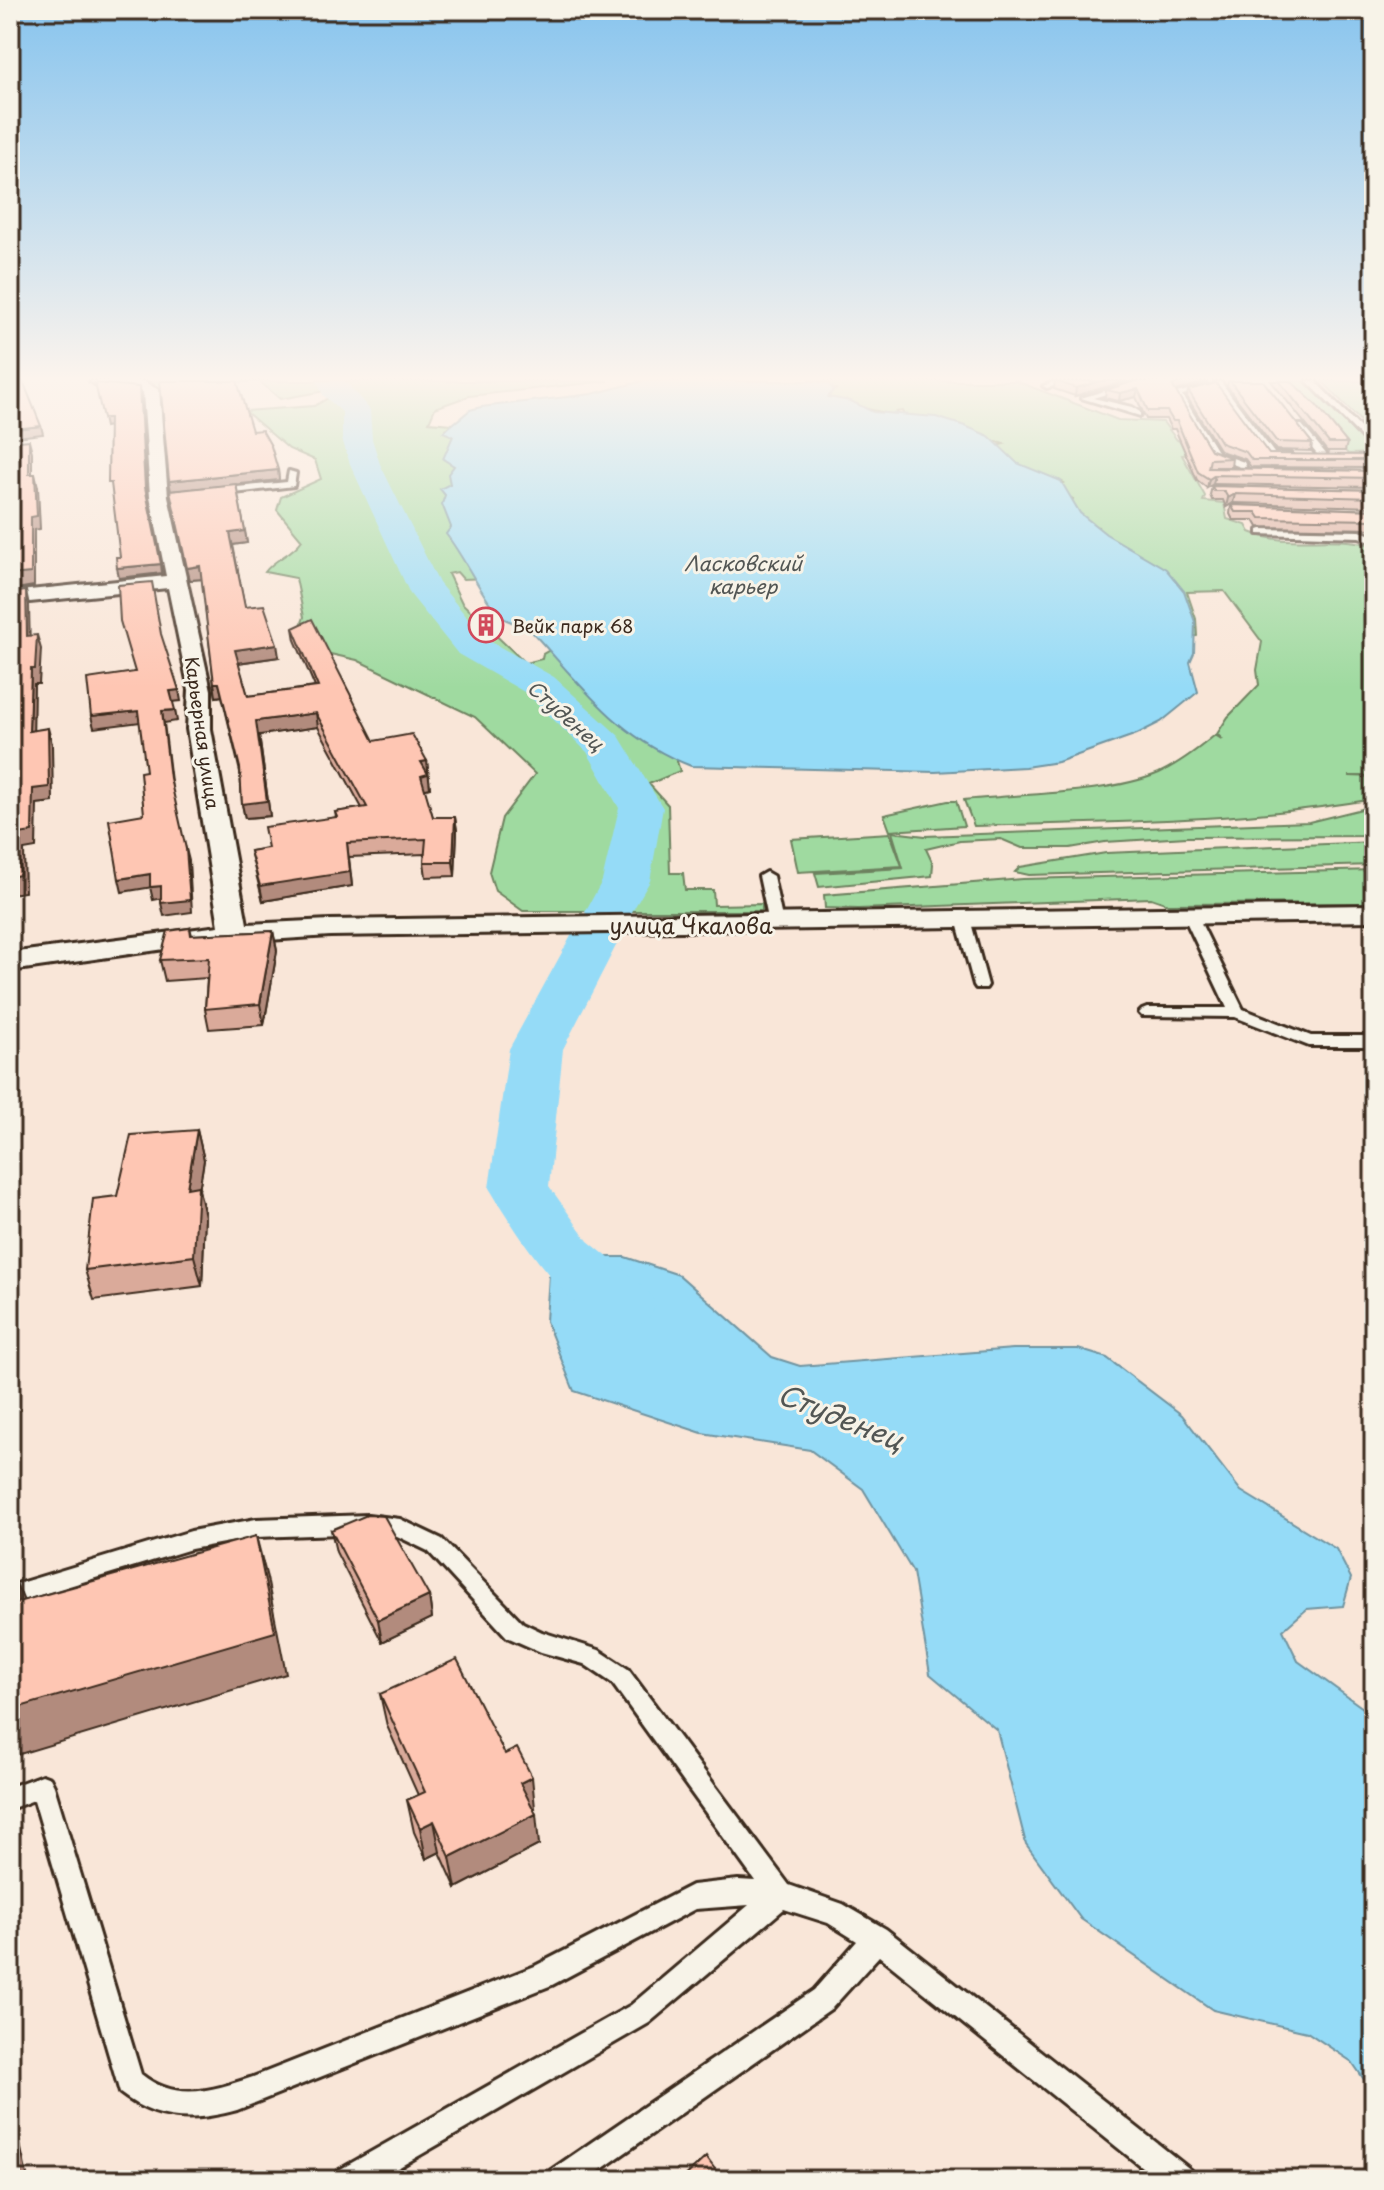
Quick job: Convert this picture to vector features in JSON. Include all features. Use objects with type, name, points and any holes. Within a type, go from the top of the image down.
[{"type":"street","name":"Карьерная улица","points":[[165,483],[176,581],[200,690],[199,729],[234,933]]},
{"type":"street","points":[[10,598],[176,581]]},
{"type":"street","name":"улица Чкалова","points":[[10,962],[234,933],[376,927],[1374,913]]},
{"type":"lane","points":[[204,494],[291,483]]},
{"type":"lane","points":[[1261,532],[1374,537]]},
{"type":"lane","points":[[766,876],[776,923]]},
{"type":"lane","points":[[1190,915],[1237,1012]]},
{"type":"lane","points":[[963,919],[981,985]]},
{"type":"lane","points":[[1147,1013],[1237,1012],[1309,1041],[1374,1041]]},
{"type":"lane","points":[[10,1595],[191,1540],[256,1528],[368,1524],[400,1528],[435,1545],[515,1630],[529,1639],[588,1652],[620,1676],[781,1895]]},
{"type":"lane","points":[[10,1798],[42,1786],[130,2083],[144,2097],[163,2104],[204,2107],[253,2091],[543,1976],[692,1897],[738,1892],[781,1895],[834,1913],[877,1938],[1181,2180]]},
{"type":"lane","points":[[349,2180],[640,2014],[781,1895]]},
{"type":"lane","points":[[561,2180],[823,1999],[877,1938]]},
{"type":"shaded area","points":[[1200,483],[1374,483],[1374,532],[1223,529]]},
{"type":"green space","points":[[312,483],[466,483],[489,578],[463,579],[457,572],[448,574],[462,603],[525,663],[542,659],[543,654],[555,647],[675,755],[680,771],[649,784],[668,805],[670,873],[683,873],[685,890],[713,890],[714,905],[762,904],[762,911],[523,911],[495,891],[489,872],[502,818],[535,774],[475,717],[357,660],[317,651],[299,631],[304,617],[296,578],[265,572],[302,540],[277,510],[281,497]]},
{"type":"green space","points":[[1064,483],[1198,483],[1205,496],[1203,501],[1224,503],[1227,519],[1246,525],[1250,532],[1280,540],[1343,541],[1374,546],[1374,776],[1349,776],[1374,777],[1374,799],[1225,817],[974,826],[964,800],[1090,789],[1159,773],[1215,735],[1223,740],[1217,734],[1228,717],[1259,685],[1257,670],[1262,642],[1224,591],[1187,592],[1196,619],[1197,636],[1191,637],[1086,529],[1099,527],[1086,525],[1071,504],[1073,499],[1054,488]]},
{"type":"green space","points":[[956,801],[964,826],[890,831],[884,815]]},
{"type":"green space","points":[[1374,806],[1374,836],[1187,837],[1105,842],[1070,848],[1022,848],[1001,839],[960,841],[926,849],[933,864],[932,876],[819,887],[815,873],[903,868],[892,832],[925,836],[1309,822]]},
{"type":"green space","points":[[890,833],[902,866],[798,872],[791,839]]},
{"type":"green space","points":[[1374,842],[1374,865],[1029,875],[1015,872],[1020,867],[1106,853]]},
{"type":"green space","points":[[1374,870],[1374,903],[1168,904],[1151,898],[858,909],[825,908],[824,895],[1023,879]]},
{"type":"water","name":"Ласковский карьер","points":[[1062,483],[1080,513],[1106,534],[1166,569],[1184,591],[1195,622],[1194,653],[1190,662],[1198,692],[1161,722],[1137,734],[1058,762],[1025,767],[935,772],[691,766],[666,755],[623,726],[586,692],[533,633],[496,612],[446,534],[451,527],[442,504],[445,495],[440,489],[450,484]]},
{"type":"water","points":[[566,1257],[625,1257],[679,1275],[772,1357],[800,1366],[1013,1349],[1078,1349],[1107,1358],[1182,1415],[1241,1491],[1336,1549],[1351,1578],[1343,1606],[1307,1609],[1283,1630],[1298,1661],[1374,1716],[1374,2094],[1352,2062],[1307,2032],[1213,2010],[1081,1919],[1026,1844],[997,1730],[930,1674],[913,1572],[863,1489],[810,1450],[702,1433],[574,1391],[546,1321],[549,1274]]},
{"type":"building","points":[[10,483],[35,483],[37,516],[31,517],[31,573],[10,575]]},
{"type":"building","points":[[111,483],[145,483],[161,564],[117,568],[116,557],[120,557]]},
{"type":"building","points":[[236,484],[245,531],[230,533],[245,607],[264,605],[277,644],[235,650],[248,696],[318,687],[293,628],[312,619],[374,741],[412,734],[427,761],[421,762],[428,774],[421,776],[433,817],[455,817],[453,862],[424,862],[426,839],[347,843],[350,872],[260,886],[250,851],[268,848],[264,827],[337,817],[335,812],[367,807],[316,713],[256,721],[267,801],[242,804],[240,768],[219,683],[214,683],[200,566],[187,568],[170,491]]},
{"type":"building","points":[[1212,486],[1374,490],[1374,498],[1235,494],[1228,498],[1224,491],[1214,491]]},
{"type":"building","points":[[1231,505],[1374,510],[1374,520],[1260,518],[1256,512],[1235,512]]},
{"type":"building","points":[[152,582],[161,634],[179,690],[170,691],[175,710],[162,711],[170,778],[186,849],[190,900],[161,903],[161,886],[150,887],[150,874],[119,879],[109,820],[144,814],[140,772],[146,771],[138,711],[91,716],[87,679],[135,672],[120,621],[118,585]]},
{"type":"building","points":[[26,591],[27,636],[37,635],[35,669],[31,669],[29,731],[48,728],[49,787],[33,789],[32,832],[19,834],[20,875],[10,877],[10,593]]},
{"type":"building","points":[[190,928],[191,935],[273,931],[260,1004],[205,1009],[209,958],[160,960],[168,931]]},
{"type":"building","points":[[197,1130],[187,1188],[198,1186],[194,1256],[85,1270],[93,1199],[117,1196],[131,1135]]},
{"type":"building","points":[[367,1515],[384,1516],[429,1596],[378,1620],[331,1530]]},
{"type":"building","points":[[256,1536],[275,1632],[10,1710],[10,1587],[17,1585],[18,1602]]},
{"type":"building","points":[[457,1659],[505,1754],[517,1748],[532,1777],[520,1783],[536,1814],[450,1857],[434,1821],[420,1828],[407,1800],[425,1792],[380,1694]]},
{"type":"building","points":[[706,2157],[723,2180],[681,2180]]},
{"type":"building","points":[[358,2173],[362,2180],[348,2180]]},
{"type":"waterway","name":"Студенец","points":[[374,483],[423,586],[471,646],[540,685],[604,745],[641,808],[626,881],[609,912]]},
{"type":"waterway","name":"Студенец","points":[[596,936],[536,1049],[519,1188],[566,1257],[624,1305]]},
{"type":"place","name":"Вейк парк 68","points":[[486,625]]}]
